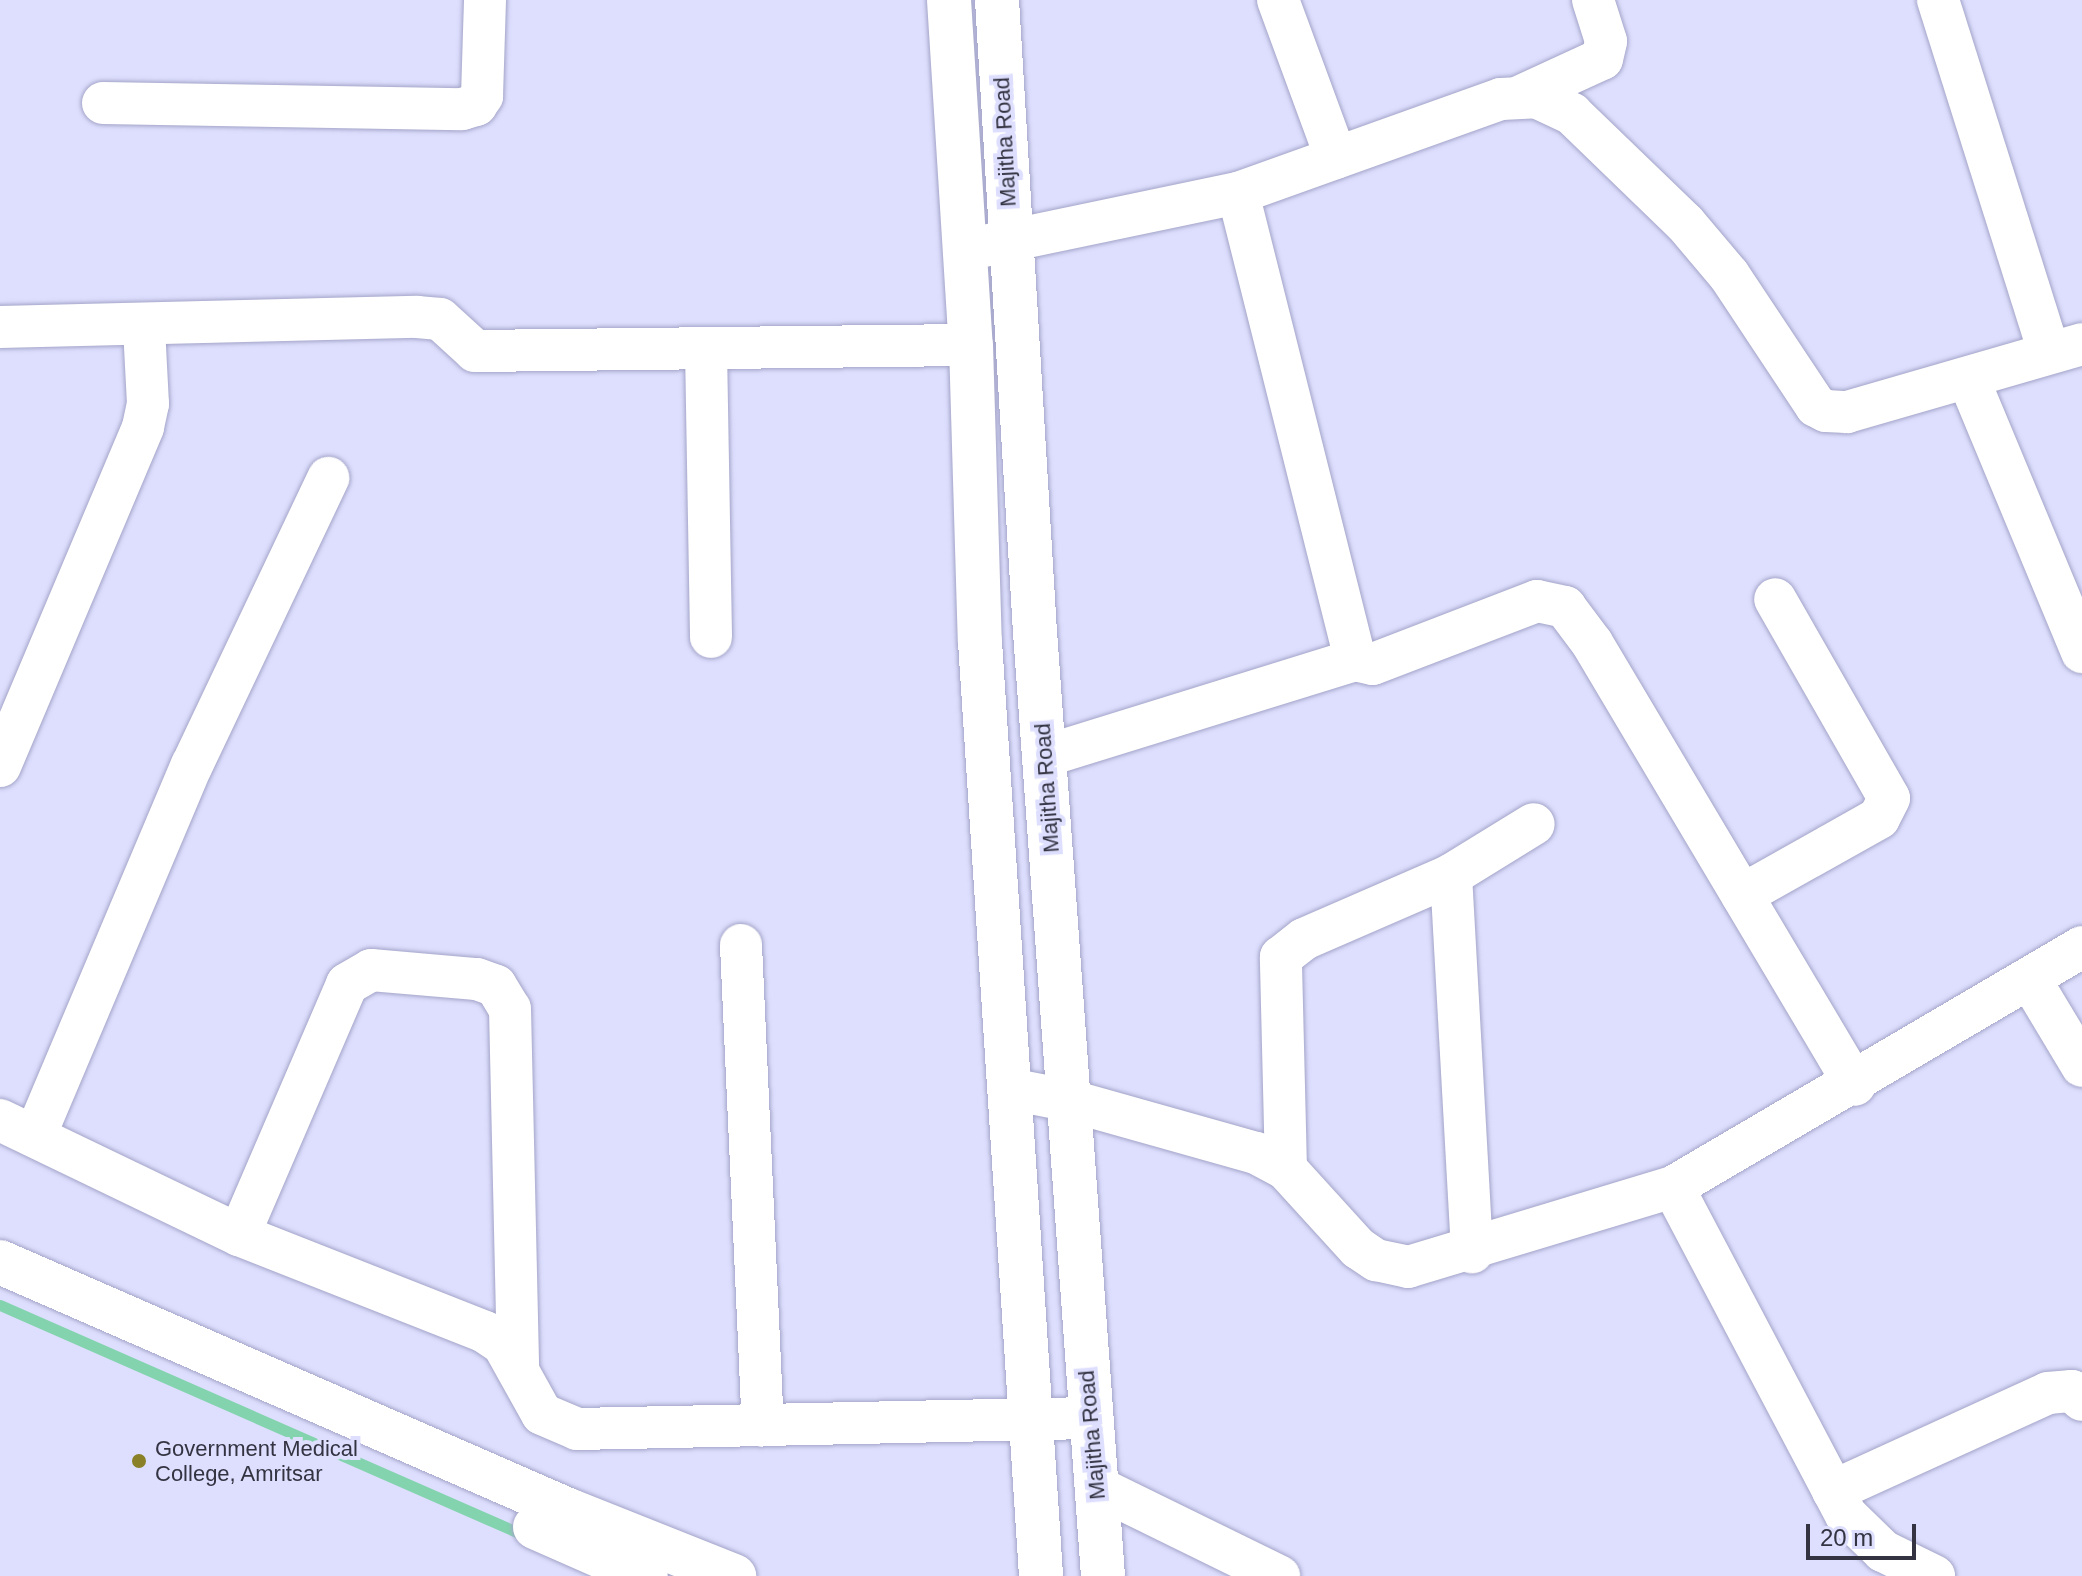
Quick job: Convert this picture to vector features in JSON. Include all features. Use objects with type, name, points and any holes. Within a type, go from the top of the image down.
[{"type":"main road","points":[[949,0],[971,345],[980,632],[1041,1576]]},
{"type":"main road","name":"Majitha Road","points":[[997,0],[1035,632],[1071,1101],[1089,1418],[1103,1576]]},
{"type":"main road","points":[[980,632],[1035,632]]},
{"type":"main road","points":[[16,1282],[646,1576]]},
{"type":"main road","points":[[16,1282],[734,1576]]},
{"type":"street","points":[[103,103],[462,109],[476,105],[482,96],[485,0]]},
{"type":"street","points":[[1278,0],[1336,158]]},
{"type":"street","points":[[965,250],[1238,193],[1521,96],[1602,59],[1606,41],[1593,0]]},
{"type":"street","points":[[1521,96],[1553,102],[1572,114],[1685,223],[1729,275],[1816,406],[1847,412],[2066,348],[1938,0]]},
{"type":"street","points":[[1238,193],[1355,660]]},
{"type":"street","points":[[0,327],[144,328],[417,317],[440,319],[475,351],[971,345]]},
{"type":"street","points":[[0,766],[143,427],[148,404],[144,328]]},
{"type":"street","points":[[706,349],[711,637]]},
{"type":"street","points":[[1968,378],[2082,652]]},
{"type":"street","points":[[328,478],[17,1128],[239,1235],[485,1332],[503,1344],[542,1414],[577,1429],[1089,1418]]},
{"type":"street","points":[[1742,895],[1879,818],[1889,798],[1775,599]]},
{"type":"street","points":[[1045,756],[1355,660],[1373,664],[1537,601],[1565,607],[1592,643],[1855,1085]]},
{"type":"street","points":[[1286,1169],[1281,957],[1304,939],[1451,875],[1534,824]]},
{"type":"street","points":[[1451,875],[1472,1252]]},
{"type":"street","points":[[741,945],[763,1425]]},
{"type":"street","points":[[1010,1089],[1071,1101],[1234,1143],[1286,1169],[1358,1248],[1376,1260],[1408,1267],[1472,1252],[1673,1187],[1855,1085],[2031,981],[2082,947]]},
{"type":"street","points":[[239,1235],[339,994],[357,974],[371,970],[477,979],[496,986],[510,1009],[518,1370]]},
{"type":"street","points":[[2031,981],[2082,1066]]},
{"type":"street","points":[[1673,1187],[1833,1491],[1860,1533],[1934,1576]]},
{"type":"street","points":[[1833,1491],[2048,1393],[2072,1391],[2082,1400]]},
{"type":"street","points":[[1097,1487],[1279,1576]]},
{"type":"waterway","points":[[0,1305],[528,1537]]},
{"type":"place","name":"Government Medical College, Amritsar","points":[[139,1461]]}]
